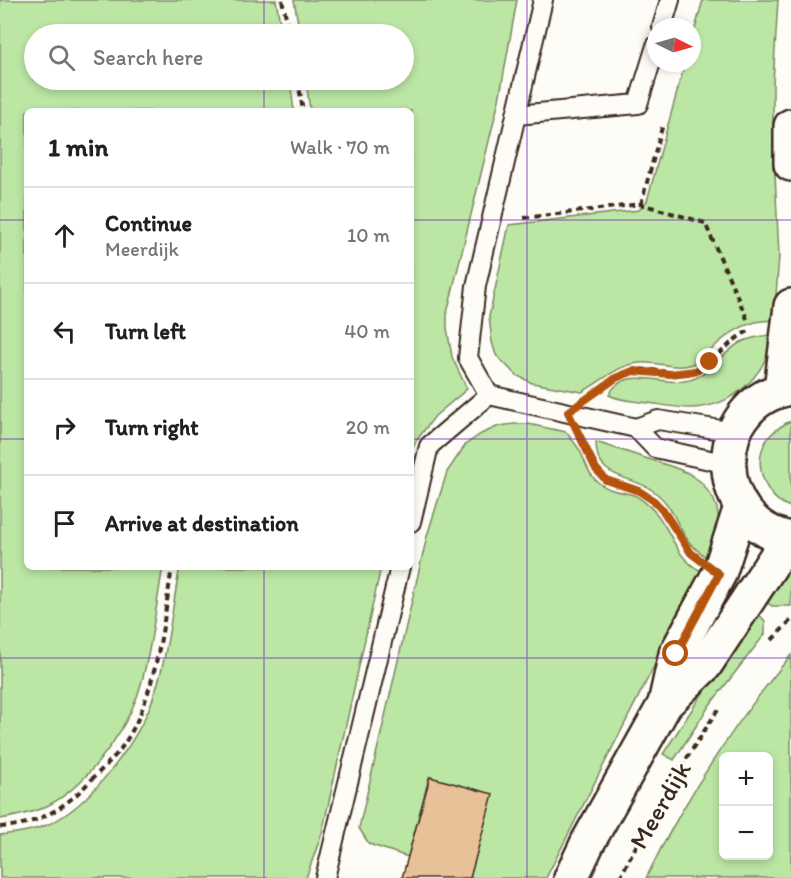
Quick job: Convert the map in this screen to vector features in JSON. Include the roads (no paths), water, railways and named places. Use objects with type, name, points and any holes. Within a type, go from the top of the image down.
[{"type":"street","points":[[791,126],[791,164]]},
{"type":"street","points":[[789,539],[761,527],[741,507],[732,486],[728,464],[729,448],[734,432],[745,414],[761,399],[786,389],[791,306]]},
{"type":"street","name":"Meerdijk","points":[[665,704],[676,654],[719,574],[741,507]]},
{"type":"street","name":"Meerdijk","points":[[571,878],[588,842],[665,704],[705,665],[789,539]]},
{"type":"lane","points":[[543,0],[476,286],[468,358],[489,395],[636,428],[658,420],[734,432]]},
{"type":"lane","points":[[665,18],[670,0]]},
{"type":"lane","points":[[516,115],[638,104],[648,72]]},
{"type":"lane","points":[[414,510],[429,447],[489,395]]},
{"type":"lane","points":[[636,428],[655,448],[728,464]]},
{"type":"lane","points":[[325,878],[399,570]]}]
